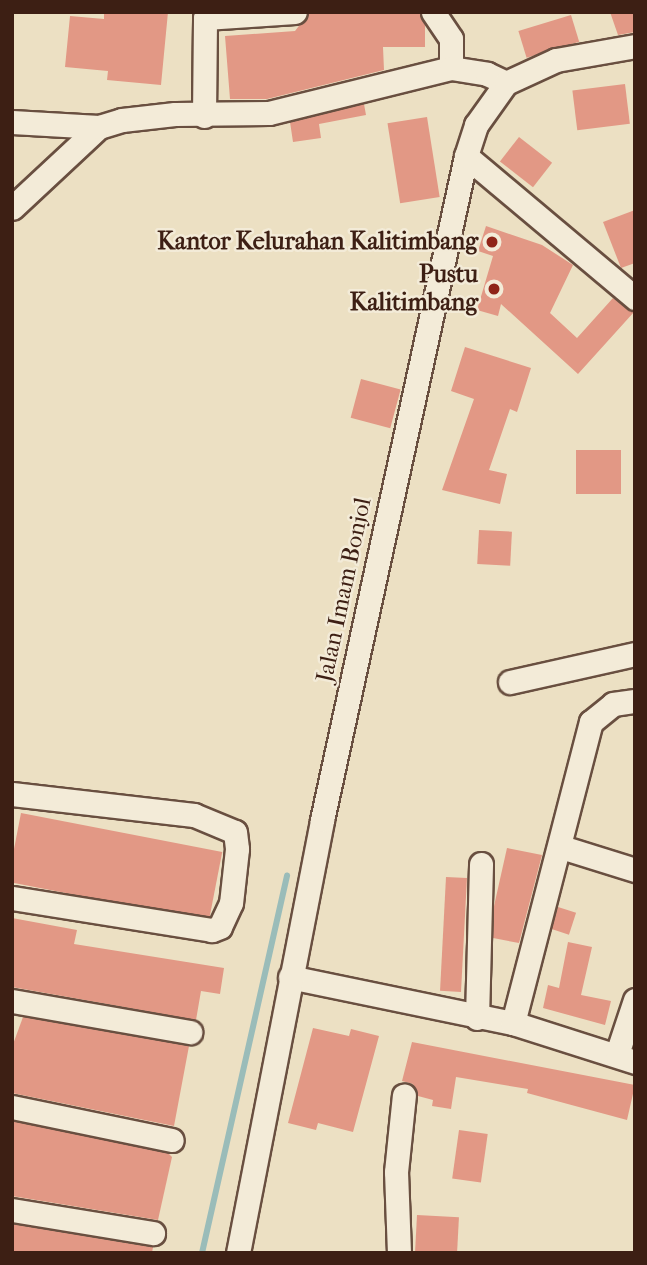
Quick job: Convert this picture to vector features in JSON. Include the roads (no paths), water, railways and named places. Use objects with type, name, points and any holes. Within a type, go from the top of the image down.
[{"type":"street","points":[[204,116],[210,16],[295,12]]},
{"type":"street","points":[[433,12],[451,38],[454,68]]},
{"type":"street","points":[[12,121],[99,127],[175,114],[204,116],[269,113],[454,68],[497,78],[556,60],[635,46]]},
{"type":"street","name":"Jalan Imam Bonjol","points":[[239,1253],[290,977],[466,156],[497,78]]},
{"type":"street","points":[[12,208],[99,127]]},
{"type":"street","points":[[466,156],[635,298]]},
{"type":"street","points":[[510,682],[635,654]]},
{"type":"street","points":[[513,1023],[561,847],[591,722],[613,704],[635,701]]},
{"type":"street","points":[[12,794],[194,815],[235,832],[237,849],[232,903],[220,927],[212,930],[12,898]]},
{"type":"street","points":[[561,847],[635,870]]},
{"type":"street","points":[[477,1018],[481,864]]},
{"type":"street","points":[[290,977],[477,1018],[513,1023],[626,1058],[634,1003]]},
{"type":"street","points":[[12,1002],[190,1032]]},
{"type":"street","points":[[399,1253],[396,1172],[404,1094]]},
{"type":"street","points":[[12,1107],[172,1139]]},
{"type":"street","points":[[12,1210],[153,1233]]},
{"type":"waterway","points":[[202,1253],[287,875]]},
{"type":"place","name":"Kantor Kelurahan Kalitimbang","points":[[492,242]]},
{"type":"place","name":"Pustu Kalitimbang","points":[[494,289]]}]
